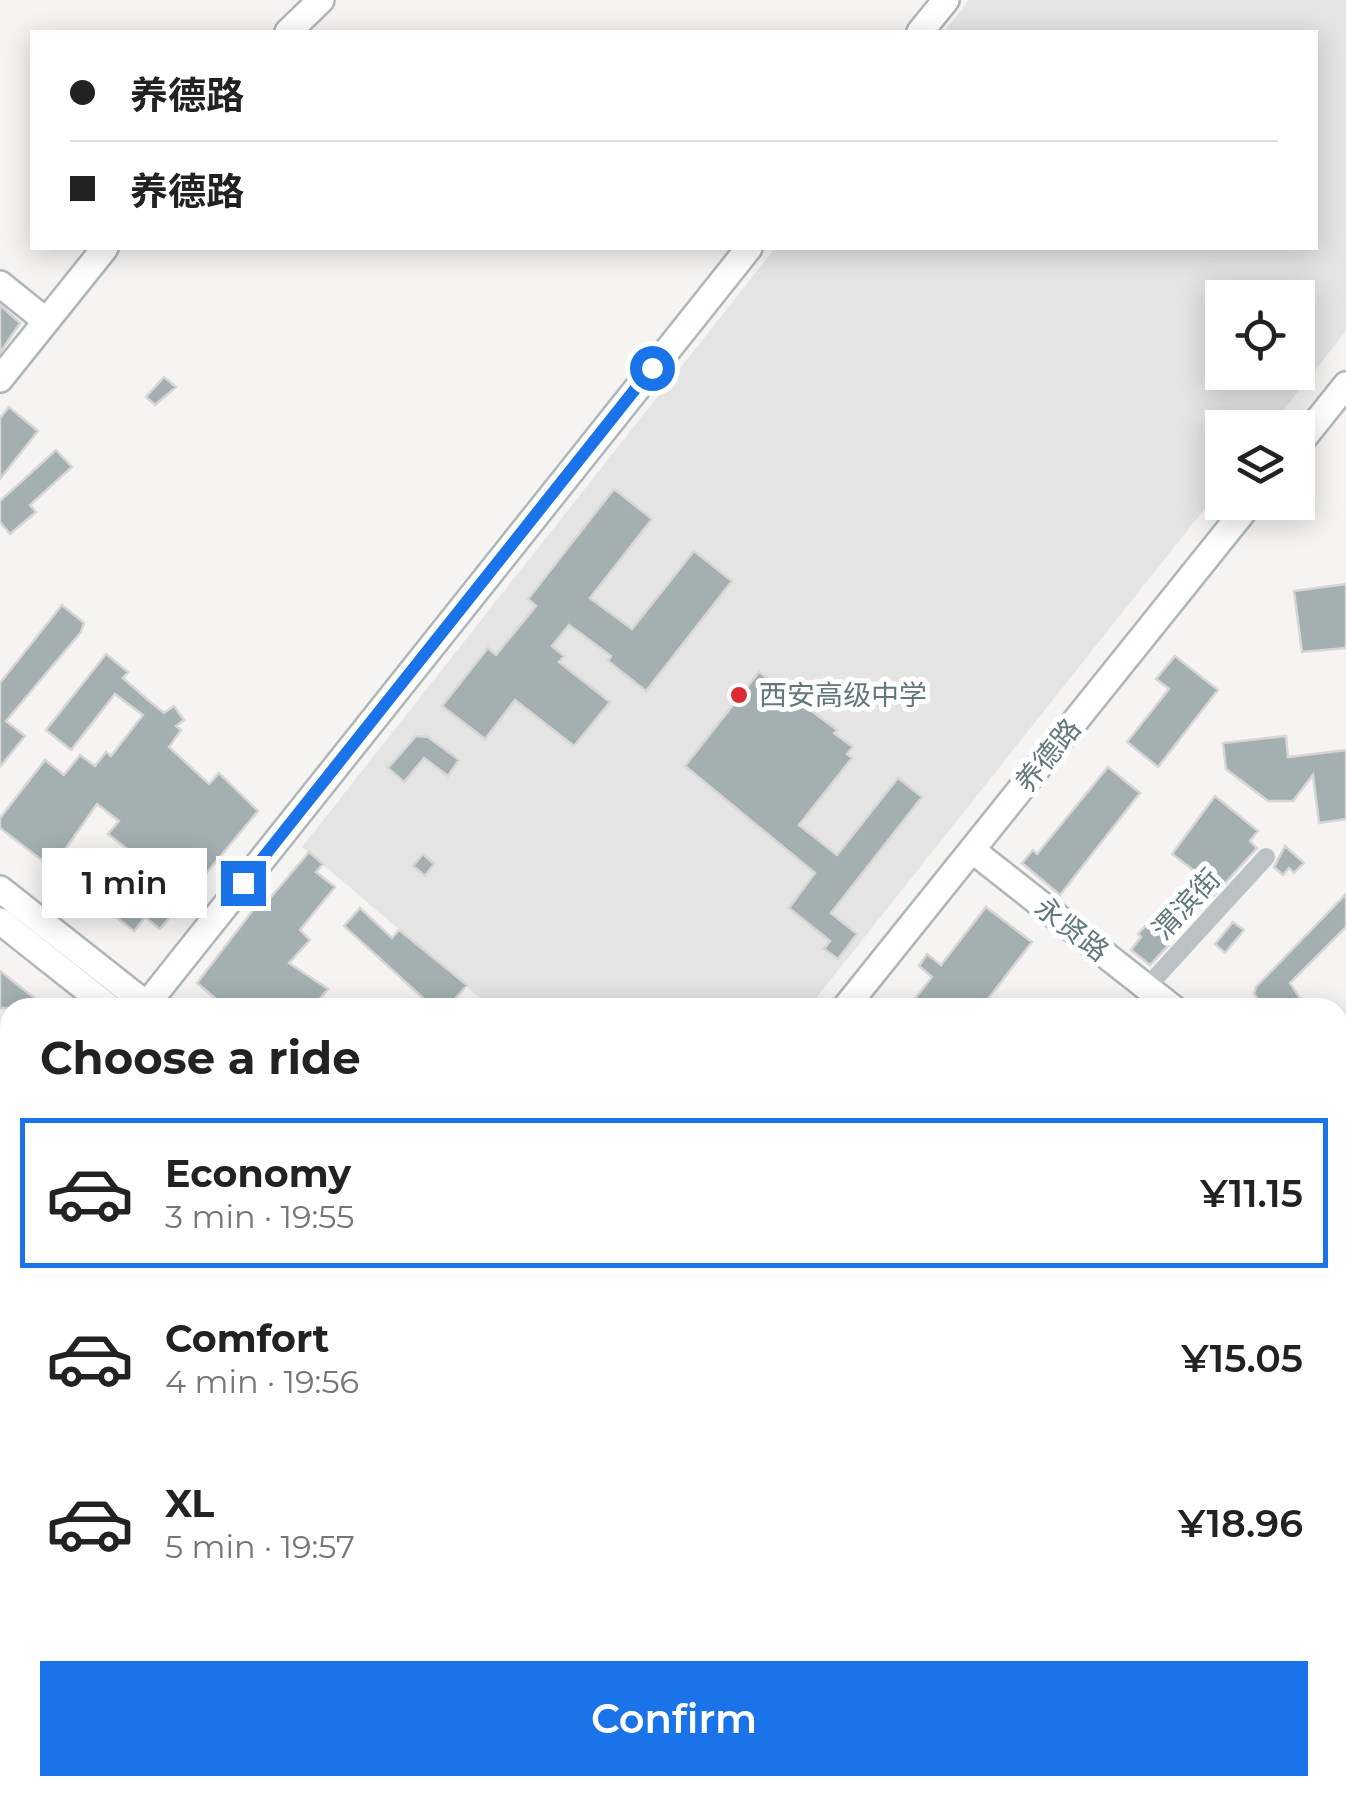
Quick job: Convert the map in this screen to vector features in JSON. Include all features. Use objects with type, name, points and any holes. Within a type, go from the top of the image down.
[{"type":"street","points":[[290,30],[322,0]]},
{"type":"street","points":[[922,30],[946,0]]},
{"type":"street","points":[[0,380],[103,250]]},
{"type":"street","points":[[155,998],[747,250]]},
{"type":"street","points":[[0,284],[46,321]]},
{"type":"street","points":[[1315,424],[1346,385]]},
{"type":"street","name":"养德路","points":[[853,998],[1237,520]]},
{"type":"street","name":"永贤路","points":[[972,850],[1161,998]]},
{"type":"street","name":"渭滨街","points":[[1147,987],[1266,857]]},
{"type":"street","points":[[5,913],[137,998]]},
{"type":"street","points":[[5,913],[99,998]]},
{"type":"shaded area","name":"西安高级中学","points":[[969,0],[1346,0],[1346,331],[1315,370],[1315,280],[1205,280],[1205,390],[1299,390],[1283,410],[1205,410],[1205,508],[816,998],[480,998],[302,847],[773,250],[1318,250],[1318,30],[946,30]]},
{"type":"building","points":[[0,305],[20,323],[0,353]]},
{"type":"building","points":[[164,377],[176,387],[155,405],[146,397]]},
{"type":"building","points":[[9,407],[38,431],[0,479],[0,418]]},
{"type":"building","points":[[56,450],[72,467],[30,505],[36,512],[10,534],[0,522],[0,501]]},
{"type":"building","points":[[614,489],[652,519],[590,598],[632,629],[694,551],[732,581],[646,691],[608,661],[611,656],[569,625],[552,646],[564,656],[559,662],[610,702],[574,746],[515,700],[485,739],[442,706],[488,648],[496,655],[536,606],[528,599]]},
{"type":"building","points":[[1346,584],[1346,648],[1302,652],[1294,591]]},
{"type":"building","points":[[62,605],[84,623],[81,632],[6,721],[25,736],[0,767],[0,683]]},
{"type":"building","points":[[106,654],[128,672],[123,678],[148,700],[164,713],[174,706],[184,720],[176,726],[181,730],[169,747],[209,784],[219,773],[258,811],[160,929],[145,917],[134,931],[0,828],[0,818],[45,760],[64,775],[80,755],[95,766],[106,752],[111,756],[143,715],[115,694],[71,750],[46,730]],"holes":[[[97,804],[119,821],[108,834],[126,848],[103,877],[66,848]]]},
{"type":"building","points":[[1175,656],[1218,690],[1158,767],[1127,742],[1169,689],[1156,679]]},
{"type":"building","points":[[759,672],[837,730],[834,733],[853,747],[847,754],[852,758],[799,825],[837,855],[898,778],[922,797],[831,913],[857,934],[838,959],[824,949],[830,941],[789,908],[815,873],[685,766]]},
{"type":"building","points":[[416,736],[428,737],[459,760],[448,776],[424,758],[404,782],[388,768]]},
{"type":"building","points":[[1286,736],[1288,757],[1346,750],[1346,819],[1319,823],[1313,775],[1293,801],[1268,801],[1226,769],[1223,743]]},
{"type":"building","points":[[1108,767],[1140,793],[1060,895],[1022,863],[1033,850],[1037,854]]},
{"type":"building","points":[[1215,796],[1258,831],[1250,841],[1257,848],[1207,903],[1197,894],[1166,926],[1177,936],[1150,965],[1131,950],[1141,937],[1138,934],[1197,873],[1172,854]]},
{"type":"building","points":[[1285,846],[1304,863],[1294,873],[1289,868],[1283,875],[1274,867]]},
{"type":"building","points":[[309,852],[323,864],[316,872],[335,887],[300,930],[310,940],[289,963],[328,989],[320,998],[215,998],[197,983],[257,905],[261,909]]},
{"type":"building","points":[[423,854],[434,864],[425,876],[413,866]]},
{"type":"building","points":[[1346,894],[1346,927],[1290,983],[1300,998],[1258,998],[1254,994],[1256,987]]},
{"type":"building","points":[[986,907],[1032,942],[989,998],[916,998],[932,977],[919,966],[927,954],[941,965]]},
{"type":"building","points":[[360,908],[392,938],[399,930],[467,985],[456,998],[423,998],[344,926]]},
{"type":"building","points":[[1233,922],[1244,930],[1225,953],[1215,944]]},
{"type":"building","points":[[0,971],[34,998],[0,998]]},
{"type":"place","name":"西安高级中学","points":[[739,695]]},
{"type":"route","points":[[243,883],[652,368]]}]
